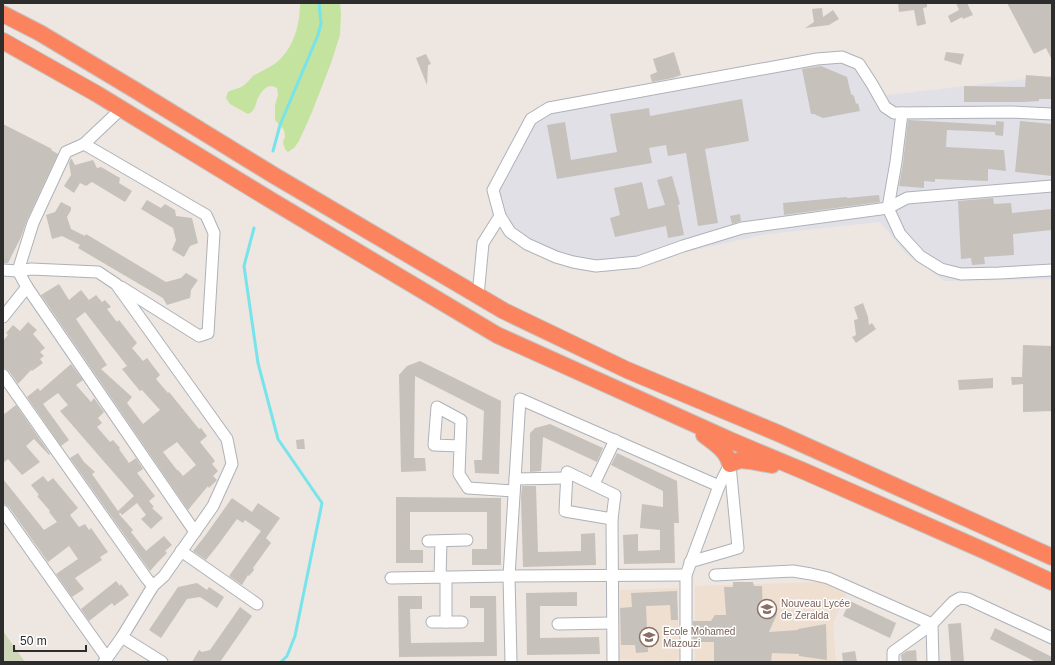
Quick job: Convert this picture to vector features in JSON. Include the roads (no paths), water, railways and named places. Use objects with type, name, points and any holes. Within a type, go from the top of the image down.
[{"type":"highway","points":[[3,14],[40,33],[275,176],[504,311],[627,370],[780,434],[1052,557]]},
{"type":"highway","points":[[3,41],[121,109],[274,202],[497,334],[732,441],[806,472],[1052,582]]},
{"type":"highway","points":[[683,418],[720,447],[729,459],[730,464],[740,460],[750,461],[806,472]]},
{"type":"street","points":[[1052,114],[1011,112],[894,113],[885,107],[859,64],[842,57],[817,59],[549,108],[531,118],[493,190],[500,216],[510,232],[527,244],[556,256],[574,262],[596,266],[638,262],[683,246],[742,228],[888,208],[907,198],[1052,186]]},
{"type":"street","points":[[121,109],[84,144],[66,152],[33,223],[18,271],[27,287],[195,532]]},
{"type":"street","points":[[902,113],[896,162],[888,208],[900,234],[920,256],[942,269],[961,274],[1052,270]]},
{"type":"street","points":[[3,270],[18,271],[31,269],[98,272],[199,336],[208,333],[214,233],[206,215],[84,144]]},
{"type":"street","points":[[478,296],[483,243],[500,216]]},
{"type":"street","points":[[3,511],[106,660],[153,586],[164,576],[213,506],[232,464],[227,439],[116,284]]},
{"type":"street","points":[[3,317],[27,287]]},
{"type":"street","points":[[138,314],[161,312]]},
{"type":"street","points":[[3,374],[153,586]]},
{"type":"street","points":[[511,662],[509,576],[520,399],[719,486]]},
{"type":"street","points":[[594,484],[615,440]]},
{"type":"street","points":[[460,446],[460,474],[468,488],[514,491]]},
{"type":"street","points":[[686,662],[686,575],[719,486],[730,464]]},
{"type":"street","points":[[690,562],[738,548],[730,464]]},
{"type":"street","points":[[612,519],[565,511],[567,472],[615,495],[612,519],[613,662]]},
{"type":"street","points":[[515,478],[566,478]]},
{"type":"street","points":[[428,541],[467,540]]},
{"type":"street","points":[[441,541],[446,622]]},
{"type":"street","points":[[181,551],[257,604]]},
{"type":"street","points":[[716,575],[793,571],[811,574],[828,578],[932,624]]},
{"type":"street","points":[[391,578],[686,575]]},
{"type":"street","points":[[893,662],[893,652],[932,624],[953,602],[960,598],[968,599],[1052,638]]},
{"type":"street","points":[[432,622],[462,622]]},
{"type":"street","points":[[558,624],[612,623]]},
{"type":"street","points":[[932,624],[933,662]]},
{"type":"street","points":[[122,637],[162,662]]},
{"type":"waterway","points":[[273,151],[280,125],[318,35],[321,24],[319,3]]},
{"type":"waterway","points":[[254,228],[244,266],[258,363],[278,439],[322,503],[295,636],[287,656],[281,662]]},
{"type":"place","name":"Nouveau Lycée de Zeralda","points":[[767,609]]},
{"type":"place","name":"Ecole Mohamed Mazouzi","points":[[649,637]]}]
